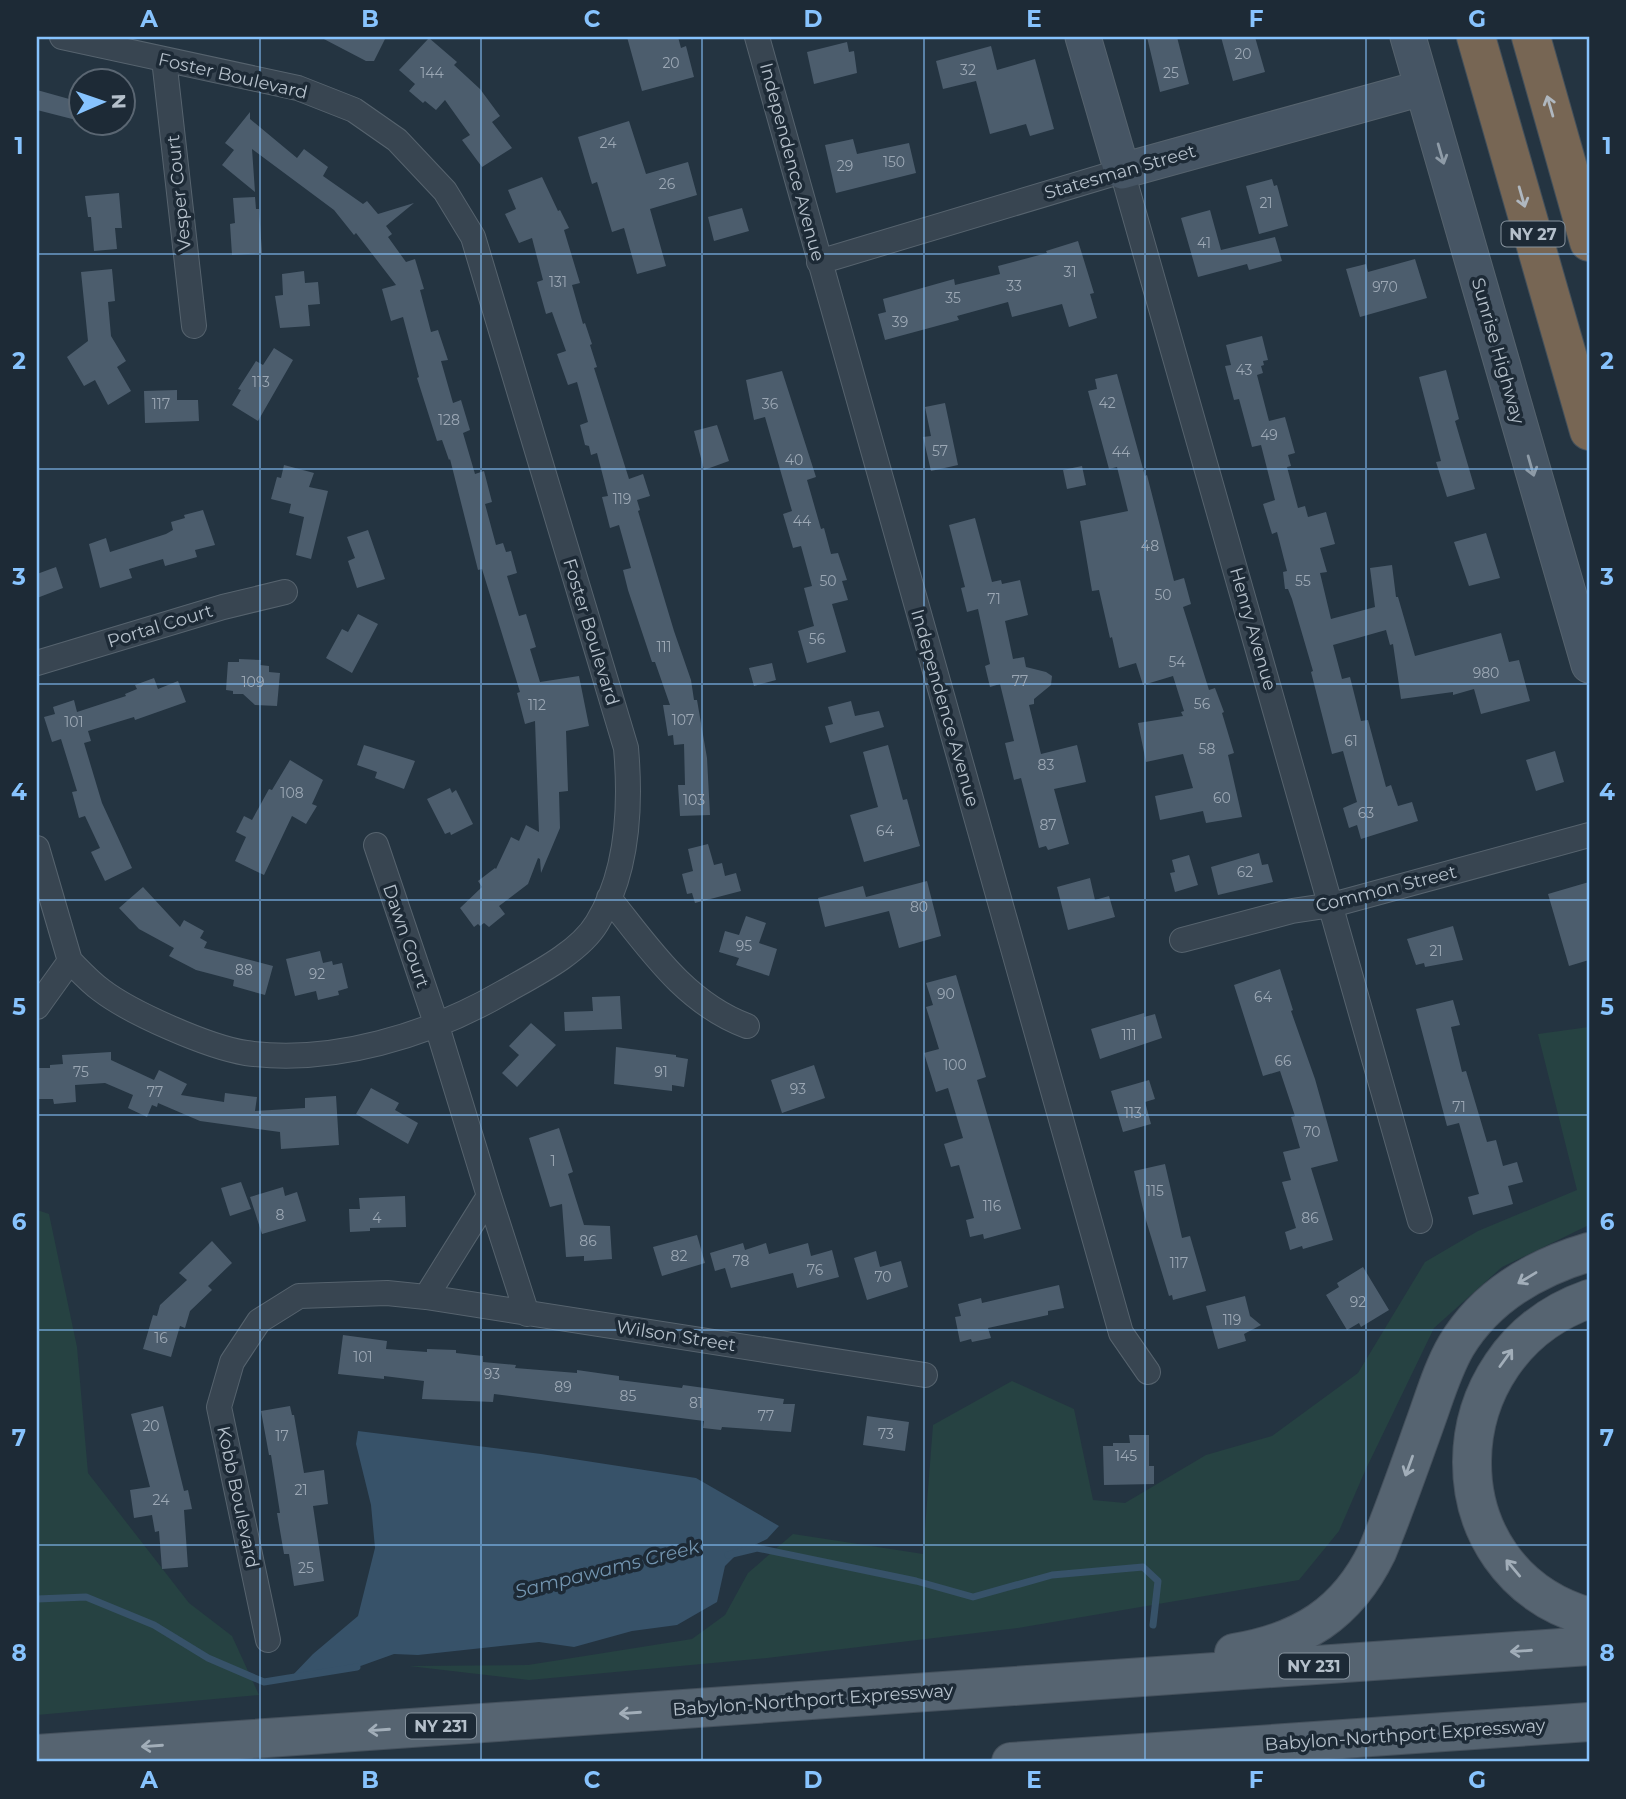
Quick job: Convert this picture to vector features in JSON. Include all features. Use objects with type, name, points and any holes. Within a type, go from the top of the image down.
[{"type":"highway","name":"NY 27","points":[[1476,37],[1589,431]]},
{"type":"highway","name":"NY 27","points":[[1531,37],[1589,242]]},
{"type":"main road","name":"Henry Avenue","points":[[1083,37],[1122,171]]},
{"type":"main road","name":"Sunrise Highway","points":[[1408,37],[1589,665]]},
{"type":"main road","name":"Statesman Street","points":[[1122,171],[1422,88]]},
{"type":"main road","points":[[1038,1685],[1173,1658],[1235,1653],[1271,1646],[1323,1621],[1338,1609],[1369,1570],[1445,1370],[1466,1331],[1492,1303],[1527,1277],[1548,1266],[1589,1252]]},
{"type":"main road","points":[[1589,1299],[1544,1320],[1515,1345],[1492,1380],[1477,1417],[1472,1457],[1480,1512],[1496,1547],[1520,1577],[1540,1595],[1589,1618]]},
{"type":"main road","name":"Babylon-Northport Expressway","points":[[37,1754],[1589,1646]]},
{"type":"main road","name":"Babylon-Northport Expressway","points":[[1010,1762],[1589,1722]]},
{"type":"main road","points":[[1267,1745],[1393,1762]]},
{"type":"street","name":"Foster Boulevard","points":[[62,37],[298,88],[354,110],[397,139],[445,191],[473,237],[626,748],[628,806],[623,850],[609,898],[596,925],[571,950],[537,974],[437,1026],[369,1046],[303,1055],[245,1053],[198,1039],[151,1018],[102,991],[70,961]]},
{"type":"street","name":"Independence Avenue","points":[[757,37],[1121,1333],[1148,1372]]},
{"type":"street","name":"Vesper Court","points":[[164,59],[194,326]]},
{"type":"street","name":"Statesman Street","points":[[819,262],[1122,171]]},
{"type":"street","name":"Henry Avenue","points":[[1122,171],[1420,1221]]},
{"type":"street","name":"Portal Court","points":[[37,663],[223,607],[285,592]]},
{"type":"street","name":"Common Street","points":[[1182,940],[1292,911],[1332,905],[1589,835]]},
{"type":"street","name":"Dawn Court","points":[[376,845],[437,1026]]},
{"type":"street","points":[[37,848],[70,961],[37,1007]]},
{"type":"street","points":[[609,898],[682,987],[720,1015],[747,1026]]},
{"type":"street","points":[[437,1026],[527,1314]]},
{"type":"street","points":[[426,1297],[489,1196]]},
{"type":"street","name":"Kobb Boulevard","points":[[268,1640],[219,1407],[232,1362],[259,1321],[299,1296],[387,1293],[426,1297]]},
{"type":"street","name":"Wilson Street","points":[[426,1297],[925,1374]]},
{"type":"green space","points":[[1589,1027],[1589,1225],[1502,1267],[1434,1328],[1339,1531],[1299,1580],[1018,1628],[767,1658],[529,1680],[409,1666],[528,1665],[692,1639],[725,1615],[748,1573],[793,1534],[923,1554],[933,1425],[1012,1381],[1074,1409],[1093,1500],[1125,1503],[1206,1455],[1272,1436],[1358,1373],[1425,1262],[1478,1231],[1577,1190],[1538,1034]]},
{"type":"green space","points":[[37,1210],[49,1214],[77,1347],[88,1473],[189,1603],[232,1636],[259,1695],[37,1715]]},
{"type":"water","points":[[358,1431],[541,1454],[696,1478],[779,1526],[767,1539],[738,1553],[725,1566],[717,1602],[677,1625],[632,1631],[574,1647],[539,1642],[418,1655],[394,1654],[355,1668],[290,1678],[313,1654],[358,1616],[375,1548],[371,1505],[356,1444]]},
{"type":"building","points":[[320,37],[386,37],[374,61],[366,61]]},
{"type":"building","points":[[627,37],[678,37],[681,48],[686,46],[694,77],[642,91]]},
{"type":"building","points":[[1147,37],[1177,37],[1189,84],[1160,92]]},
{"type":"building","points":[[1221,37],[1255,37],[1265,72],[1233,81]]},
{"type":"building","points":[[429,38],[457,62],[454,65],[480,89],[500,116],[492,122],[512,148],[482,167],[462,140],[470,135],[445,100],[436,110],[425,101],[423,103],[409,91],[415,84],[399,70]]},
{"type":"building","points":[[847,42],[849,52],[854,51],[857,73],[814,84],[807,52]]},
{"type":"building","points":[[991,46],[997,70],[1035,59],[1054,129],[1030,136],[1026,124],[990,134],[976,81],[943,89],[936,61]]},
{"type":"building","points":[[37,90],[66,98],[66,117],[37,110]]},
{"type":"building","points":[[250,112],[250,119],[297,158],[304,149],[328,167],[323,176],[363,204],[367,201],[378,214],[414,203],[386,226],[392,234],[388,237],[406,262],[415,259],[424,289],[420,290],[431,332],[438,330],[448,360],[441,361],[453,403],[461,400],[470,430],[463,433],[475,474],[484,471],[492,502],[485,504],[496,545],[503,543],[506,552],[511,551],[517,573],[507,576],[519,616],[526,614],[536,647],[530,649],[540,682],[579,676],[589,726],[566,731],[568,791],[559,792],[560,828],[541,873],[538,858],[528,884],[499,906],[505,914],[489,927],[484,923],[474,927],[460,908],[482,887],[478,881],[496,869],[511,837],[519,841],[526,825],[539,832],[535,721],[525,724],[517,693],[520,692],[482,569],[478,570],[450,459],[442,440],[437,441],[417,378],[419,377],[403,317],[391,321],[382,289],[396,285],[356,233],[354,235],[334,210],[252,149],[255,192],[222,165],[234,150],[225,143]]},
{"type":"building","points":[[629,121],[646,174],[688,162],[697,195],[650,209],[666,266],[637,274],[624,228],[612,232],[597,182],[592,184],[578,137]]},
{"type":"building","points":[[853,139],[857,154],[909,143],[916,173],[836,193],[825,145]]},
{"type":"building","points":[[542,177],[569,228],[564,230],[580,283],[572,285],[583,324],[585,323],[592,344],[590,345],[597,367],[594,368],[629,479],[643,474],[650,496],[637,500],[638,511],[691,680],[694,700],[697,700],[707,758],[710,815],[680,816],[678,785],[685,785],[684,744],[674,745],[673,735],[668,736],[663,705],[670,705],[655,662],[652,662],[628,590],[623,570],[631,568],[619,525],[610,528],[602,497],[608,496],[597,453],[591,455],[589,446],[585,445],[580,425],[588,422],[577,382],[568,385],[557,354],[566,351],[552,312],[546,314],[537,282],[543,280],[532,238],[519,243],[505,214],[516,209],[508,190]]},
{"type":"building","points":[[1272,179],[1274,186],[1277,185],[1288,226],[1259,234],[1246,186]]},
{"type":"building","points":[[119,193],[122,228],[115,228],[117,249],[94,251],[91,217],[88,217],[85,196]]},
{"type":"building","points":[[255,197],[256,209],[259,209],[262,253],[232,255],[230,224],[235,223],[233,198]]},
{"type":"building","points":[[742,208],[749,231],[714,241],[708,217]]},
{"type":"building","points":[[1210,210],[1221,250],[1275,237],[1282,261],[1249,270],[1247,264],[1198,277],[1181,218]]},
{"type":"building","points":[[1078,241],[1094,293],[1090,294],[1097,318],[1069,327],[1062,304],[1012,317],[1008,302],[957,316],[959,320],[885,340],[878,314],[886,312],[883,299],[954,279],[955,285],[1000,274],[998,266],[1047,253],[1046,251]]},
{"type":"building","points":[[1415,259],[1427,298],[1360,317],[1346,269],[1366,264],[1368,272]]},
{"type":"building","points":[[112,269],[115,301],[108,302],[111,336],[126,361],[117,367],[131,391],[108,405],[95,380],[84,386],[67,357],[88,341],[81,272]]},
{"type":"building","points":[[304,271],[305,283],[318,282],[320,304],[308,305],[310,326],[280,328],[275,296],[283,295],[282,274]]},
{"type":"building","points":[[1262,336],[1268,360],[1263,361],[1264,365],[1261,366],[1263,373],[1257,375],[1269,421],[1285,417],[1295,453],[1288,455],[1291,466],[1287,467],[1298,508],[1305,506],[1308,517],[1326,512],[1335,544],[1320,548],[1327,572],[1320,573],[1331,619],[1375,607],[1370,568],[1392,565],[1396,597],[1415,656],[1501,633],[1509,662],[1519,660],[1530,701],[1481,714],[1474,689],[1453,695],[1453,692],[1401,699],[1393,644],[1390,645],[1386,630],[1333,645],[1342,679],[1350,677],[1361,721],[1368,720],[1386,787],[1391,785],[1398,806],[1412,802],[1418,821],[1361,839],[1357,825],[1349,828],[1343,808],[1357,802],[1343,751],[1332,754],[1311,672],[1313,671],[1292,599],[1288,589],[1285,589],[1283,572],[1287,571],[1277,532],[1272,534],[1263,504],[1275,500],[1261,445],[1252,447],[1239,399],[1234,400],[1225,366],[1231,365],[1226,345]]},
{"type":"building","points":[[274,348],[293,360],[258,421],[232,405],[241,390],[238,389],[256,361],[263,365]]},
{"type":"building","points":[[1446,370],[1459,419],[1455,421],[1475,489],[1447,497],[1436,462],[1441,461],[1419,377]]},
{"type":"building","points":[[782,371],[816,477],[807,480],[821,529],[824,528],[831,554],[838,553],[847,580],[842,581],[848,600],[832,604],[846,652],[807,663],[798,631],[814,626],[804,588],[812,586],[801,546],[793,548],[783,514],[792,511],[765,417],[754,420],[746,380]]},
{"type":"building","points":[[1117,374],[1145,476],[1147,475],[1174,581],[1184,578],[1191,604],[1183,607],[1209,690],[1215,688],[1224,712],[1222,713],[1234,753],[1228,755],[1242,817],[1206,823],[1203,811],[1160,820],[1155,796],[1193,788],[1183,754],[1146,762],[1138,723],[1183,716],[1181,712],[1184,711],[1173,676],[1143,685],[1136,663],[1119,668],[1099,590],[1092,591],[1080,521],[1128,511],[1117,467],[1109,469],[1088,391],[1097,389],[1095,379]]},
{"type":"building","points":[[177,390],[177,400],[198,400],[199,421],[145,423],[144,391]]},
{"type":"building","points":[[945,403],[958,465],[931,471],[923,437],[931,436],[925,407]]},
{"type":"building","points":[[717,425],[729,461],[704,470],[694,431]]},
{"type":"building","points":[[284,465],[314,473],[309,487],[328,491],[311,559],[296,555],[304,517],[289,513],[291,504],[271,499],[277,477],[281,478]]},
{"type":"building","points":[[1082,466],[1086,485],[1067,489],[1063,470]]},
{"type":"building","points":[[203,510],[215,545],[195,550],[197,557],[165,566],[163,559],[129,569],[132,578],[100,588],[89,544],[106,538],[110,552],[166,534],[173,530],[171,522]]},
{"type":"building","points":[[975,518],[992,582],[1001,580],[1002,584],[1020,580],[1028,615],[1005,621],[1013,659],[1024,657],[1026,667],[1052,676],[1051,685],[1034,699],[1034,704],[1029,705],[1041,754],[1077,745],[1086,782],[1054,789],[1069,844],[1048,850],[1046,846],[1039,848],[1021,778],[1014,780],[1005,743],[1014,741],[1000,684],[990,687],[985,666],[990,664],[978,609],[967,612],[961,588],[965,587],[949,525]]},
{"type":"building","points":[[368,530],[385,579],[357,588],[348,561],[355,558],[347,537]]},
{"type":"building","points":[[1486,533],[1500,578],[1469,586],[1454,542]]},
{"type":"building","points":[[56,567],[63,588],[37,598],[37,574]]},
{"type":"building","points":[[358,614],[378,624],[352,673],[326,658],[342,629],[348,632]]},
{"type":"building","points":[[239,659],[261,660],[260,665],[269,666],[269,672],[280,673],[277,706],[255,705],[243,694],[233,694],[233,691],[226,690],[228,662],[239,662]]},
{"type":"building","points":[[772,663],[776,680],[754,686],[749,668]]},
{"type":"building","points":[[154,678],[158,689],[178,681],[186,702],[135,720],[134,717],[88,731],[91,741],[84,743],[102,803],[132,868],[105,881],[91,852],[100,848],[85,816],[79,818],[72,792],[77,791],[61,739],[52,742],[44,717],[55,714],[53,707],[74,700],[77,712],[126,696],[125,694],[137,689],[135,685]]},
{"type":"building","points":[[851,701],[855,716],[879,711],[884,727],[830,743],[825,726],[833,724],[828,707]]},
{"type":"building","points":[[364,745],[415,761],[404,789],[375,778],[377,772],[357,765]]},
{"type":"building","points":[[888,745],[903,800],[907,799],[920,846],[864,862],[850,815],[878,807],[863,752]]},
{"type":"building","points":[[1555,751],[1564,782],[1536,791],[1526,760]]},
{"type":"building","points":[[290,760],[323,780],[312,804],[317,806],[306,824],[292,816],[264,875],[235,861],[246,837],[236,832],[244,816],[252,820],[269,789],[272,790]]},
{"type":"building","points":[[450,788],[452,793],[456,790],[473,824],[451,835],[450,832],[445,834],[427,799]]},
{"type":"building","points":[[708,844],[714,865],[722,863],[725,876],[736,873],[741,891],[695,903],[692,893],[687,894],[682,874],[693,871],[688,849]]},
{"type":"building","points":[[1259,853],[1262,865],[1268,864],[1273,882],[1218,895],[1211,867]]},
{"type":"building","points":[[1189,855],[1198,885],[1175,892],[1170,873],[1175,872],[1172,860]]},
{"type":"building","points":[[1090,878],[1095,900],[1109,896],[1115,917],[1068,930],[1057,887]]},
{"type":"building","points":[[927,881],[941,936],[899,948],[889,911],[825,927],[818,898],[863,886],[866,897]]},
{"type":"building","points":[[1589,882],[1589,960],[1569,966],[1548,894]]},
{"type":"building","points":[[143,887],[180,927],[184,920],[204,931],[200,938],[207,942],[204,948],[273,966],[265,995],[233,986],[234,980],[196,970],[169,956],[174,948],[139,929],[119,908]]},
{"type":"building","points":[[746,916],[766,923],[759,943],[777,949],[769,976],[736,965],[739,958],[719,952],[725,931],[739,935]]},
{"type":"building","points":[[1453,926],[1463,960],[1425,967],[1424,963],[1416,965],[1407,939]]},
{"type":"building","points":[[320,951],[323,963],[342,963],[348,988],[338,991],[339,995],[318,1000],[316,991],[295,996],[286,959]]},
{"type":"building","points":[[1280,969],[1338,1161],[1311,1168],[1333,1240],[1290,1250],[1285,1232],[1296,1228],[1282,1182],[1291,1180],[1283,1152],[1300,1148],[1291,1117],[1295,1116],[1280,1071],[1263,1076],[1234,985]]},
{"type":"building","points":[[956,975],[986,1077],[977,1080],[1021,1229],[984,1239],[983,1234],[970,1237],[966,1220],[974,1218],[959,1165],[951,1167],[944,1144],[963,1138],[948,1088],[936,1092],[924,1053],[939,1049],[926,1007],[933,1005],[926,983]]},
{"type":"building","points":[[620,996],[622,1029],[565,1031],[564,1012],[593,1011],[592,997]]},
{"type":"building","points":[[1453,1000],[1460,1025],[1451,1027],[1462,1072],[1466,1071],[1487,1142],[1496,1140],[1503,1166],[1517,1162],[1523,1182],[1508,1186],[1513,1204],[1473,1215],[1468,1197],[1479,1194],[1459,1123],[1447,1126],[1416,1009]]},
{"type":"building","points":[[1144,1013],[1144,1017],[1155,1014],[1162,1038],[1100,1059],[1091,1029]]},
{"type":"building","points":[[531,1023],[556,1045],[517,1087],[502,1073],[519,1055],[509,1046]]},
{"type":"building","points":[[616,1047],[688,1059],[684,1087],[672,1085],[672,1091],[614,1084]]},
{"type":"building","points":[[111,1052],[111,1060],[154,1080],[159,1070],[187,1084],[181,1095],[224,1102],[225,1093],[257,1097],[255,1111],[305,1108],[305,1098],[336,1096],[339,1145],[281,1149],[280,1132],[200,1121],[158,1103],[157,1107],[152,1105],[147,1117],[128,1108],[133,1095],[105,1083],[75,1085],[76,1102],[54,1104],[53,1099],[37,1099],[37,1068],[63,1064],[62,1055]]},
{"type":"building","points":[[814,1065],[825,1098],[782,1113],[771,1080]]},
{"type":"building","points":[[1149,1080],[1155,1099],[1145,1102],[1151,1124],[1123,1132],[1111,1091]]},
{"type":"building","points":[[371,1088],[399,1103],[395,1110],[418,1123],[408,1144],[356,1114]]},
{"type":"building","points":[[559,1128],[573,1172],[568,1174],[584,1225],[610,1226],[612,1259],[584,1261],[584,1256],[566,1257],[562,1204],[550,1207],[529,1138]]},
{"type":"building","points":[[1165,1164],[1182,1238],[1190,1236],[1206,1291],[1173,1300],[1172,1295],[1169,1296],[1145,1217],[1134,1171]]},
{"type":"building","points":[[241,1182],[251,1209],[230,1216],[221,1188]]},
{"type":"building","points":[[283,1187],[285,1196],[297,1192],[306,1221],[262,1234],[250,1197]]},
{"type":"building","points":[[405,1196],[406,1227],[370,1228],[370,1231],[350,1232],[349,1209],[360,1209],[359,1198]]},
{"type":"building","points":[[697,1235],[705,1263],[662,1276],[653,1247]]},
{"type":"building","points":[[212,1241],[232,1263],[208,1286],[212,1290],[190,1311],[185,1328],[180,1326],[171,1357],[143,1349],[153,1315],[157,1316],[160,1305],[187,1280],[179,1273]]},
{"type":"building","points":[[743,1243],[745,1250],[766,1243],[769,1254],[808,1243],[811,1256],[832,1250],[839,1277],[797,1288],[793,1273],[731,1288],[725,1268],[715,1271],[710,1253]]},
{"type":"building","points":[[876,1251],[880,1267],[901,1261],[908,1287],[867,1300],[854,1258]]},
{"type":"building","points":[[1363,1267],[1389,1310],[1361,1327],[1359,1323],[1347,1330],[1326,1295],[1339,1287],[1337,1283]]},
{"type":"building","points":[[1059,1285],[1064,1308],[1048,1311],[1048,1315],[988,1328],[991,1338],[960,1342],[955,1317],[961,1316],[958,1304],[981,1298],[982,1303]]},
{"type":"building","points":[[1245,1296],[1250,1316],[1261,1325],[1244,1334],[1246,1341],[1218,1349],[1206,1306]]},
{"type":"building","points":[[343,1335],[387,1341],[386,1349],[427,1352],[427,1349],[456,1350],[456,1353],[483,1356],[483,1362],[516,1365],[515,1368],[577,1373],[577,1370],[619,1376],[619,1380],[682,1388],[683,1385],[784,1399],[783,1404],[795,1404],[791,1432],[703,1428],[704,1421],[494,1394],[493,1402],[422,1399],[424,1381],[338,1374]]},
{"type":"building","points":[[163,1406],[184,1491],[188,1490],[192,1509],[184,1510],[188,1567],[162,1569],[159,1531],[155,1532],[152,1515],[134,1518],[130,1490],[150,1487],[131,1414]]},
{"type":"building","points":[[290,1406],[304,1473],[324,1470],[328,1504],[313,1506],[324,1581],[294,1586],[289,1554],[284,1554],[271,1455],[261,1411]]},
{"type":"building","points":[[867,1416],[909,1422],[905,1451],[863,1445]]},
{"type":"building","points":[[1129,1435],[1149,1435],[1149,1466],[1154,1466],[1154,1484],[1104,1485],[1103,1446],[1130,1443]]},
{"type":"waterway","name":"Sampawams Creek","points":[[728,1555],[757,1548],[916,1581],[973,1597],[1052,1575],[1143,1567],[1158,1581],[1153,1625]]},
{"type":"waterway","name":"Sampawams Creek","points":[[37,1599],[86,1597],[154,1625],[208,1658],[264,1682],[357,1667]]}]
